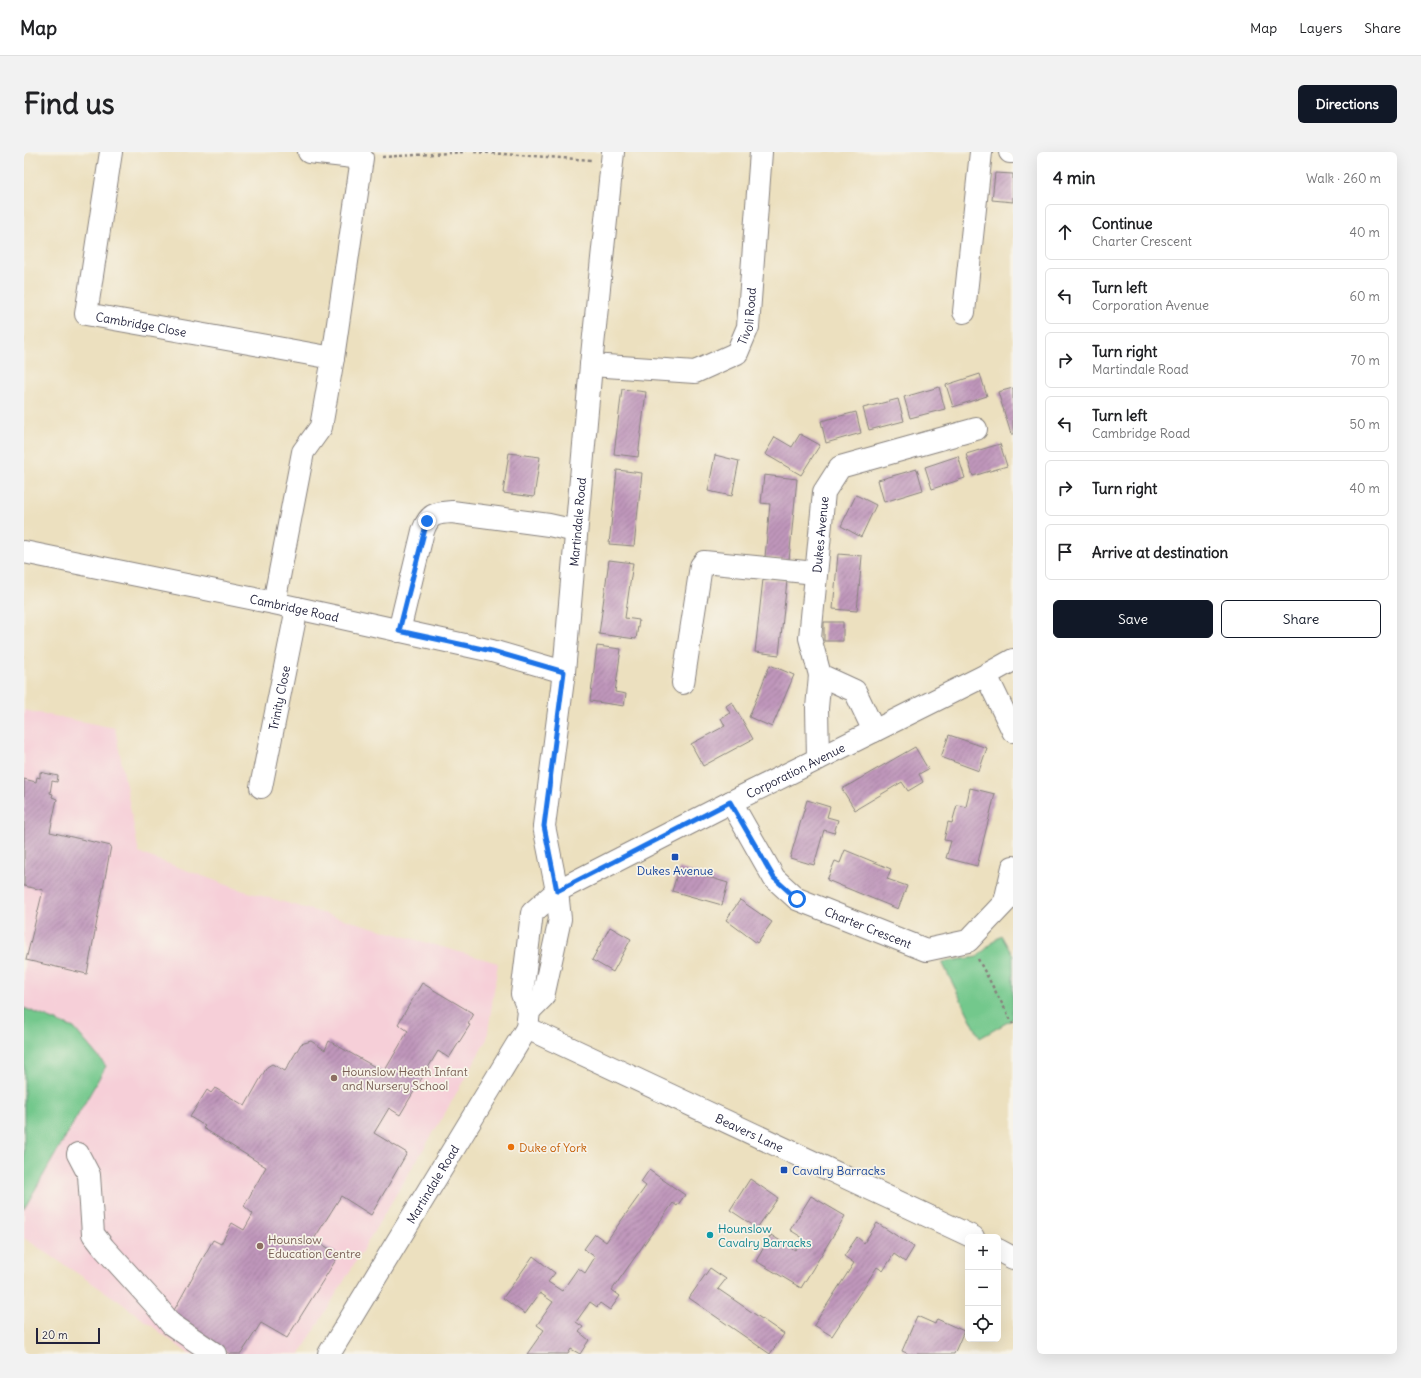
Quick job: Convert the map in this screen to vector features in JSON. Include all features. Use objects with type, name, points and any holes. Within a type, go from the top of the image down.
[{"type":"street","name":"Cambridge Close","points":[[111,152],[86,314],[333,358]]},
{"type":"street","points":[[274,603],[303,452],[321,427],[333,358],[362,158],[309,152]]},
{"type":"street","name":"Tivoli Road","points":[[591,365],[695,372],[737,353],[748,327],[761,152]]},
{"type":"street","points":[[964,312],[981,152]]},
{"type":"street","name":"Martindale Road","points":[[329,1354],[543,997],[560,919],[557,891],[544,826],[564,672],[591,365],[612,157]]},
{"type":"street","name":"Dukes Avenue","points":[[818,759],[817,708],[820,675],[810,638],[824,492],[840,468],[976,429]]},
{"type":"street","points":[[399,631],[423,531],[427,521],[432,516],[440,513],[452,512],[549,525],[576,531]]},
{"type":"street","name":"Cambridge Road","points":[[24,552],[274,603],[492,651],[564,672]]},
{"type":"street","points":[[683,684],[701,566],[704,562],[816,573]]},
{"type":"street","name":"Trinity Close","points":[[261,787],[296,608]]},
{"type":"street","name":"Corporation Avenue","points":[[557,891],[730,802],[986,675],[1013,660]]},
{"type":"street","points":[[820,675],[855,692],[874,731]]},
{"type":"street","points":[[986,675],[1013,731]]},
{"type":"street","name":"Charter Crescent","points":[[730,802],[774,878],[797,899],[926,950],[968,941]]},
{"type":"street","points":[[968,941],[1005,902],[1013,867]]},
{"type":"street","points":[[528,1020],[522,994],[532,913],[557,891]]},
{"type":"street","name":"Beavers Lane","points":[[528,1020],[967,1234]]},
{"type":"street","points":[[78,1154],[89,1175],[93,1234],[171,1324],[214,1354]]},
{"type":"street","points":[[1001,1252],[1013,1258]]},
{"type":"path","points":[[362,158],[466,152]]},
{"type":"path","points":[[474,152],[612,157]]},
{"type":"path","points":[[968,941],[1013,1024]]},
{"type":"shaded area","points":[[24,710],[115,728],[139,853],[241,890],[498,963],[487,1039],[444,1115],[300,1354],[189,1354],[116,1299],[24,1238]]},
{"type":"green space","points":[[1001,935],[1013,956],[1013,1019],[980,1038],[942,962],[977,957]]},
{"type":"green space","points":[[24,1008],[74,1028],[106,1066],[24,1209]]},
{"type":"building","points":[[995,173],[1013,174],[1013,202],[992,200]]},
{"type":"building","points":[[980,374],[987,396],[953,407],[946,385]]},
{"type":"building","points":[[939,387],[945,409],[910,418],[904,397]]},
{"type":"building","points":[[1013,388],[1013,434],[1011,434],[998,392]]},
{"type":"building","points":[[622,389],[646,392],[638,457],[614,454]]},
{"type":"building","points":[[898,399],[904,421],[869,430],[863,408]]},
{"type":"building","points":[[856,412],[861,433],[826,443],[821,421]]},
{"type":"building","points":[[800,434],[820,445],[801,475],[765,454],[775,437],[792,447]]},
{"type":"building","points":[[1000,444],[1007,466],[973,476],[966,454]]},
{"type":"building","points":[[509,453],[540,457],[534,497],[503,493]]},
{"type":"building","points":[[715,455],[739,461],[732,496],[708,491]]},
{"type":"building","points":[[958,456],[965,478],[932,489],[925,467]]},
{"type":"building","points":[[917,469],[923,490],[884,502],[878,480]]},
{"type":"building","points":[[617,470],[642,473],[634,546],[609,544]]},
{"type":"building","points":[[764,475],[797,479],[789,560],[765,557],[770,504],[761,503]]},
{"type":"building","points":[[856,495],[876,505],[861,537],[841,526]]},
{"type":"building","points":[[838,554],[862,556],[857,611],[833,609]]},
{"type":"building","points":[[609,560],[633,563],[625,618],[639,620],[636,639],[599,634]]},
{"type":"building","points":[[763,579],[787,581],[779,655],[755,652]]},
{"type":"building","points":[[824,622],[843,622],[843,641],[824,641]]},
{"type":"building","points":[[597,646],[621,649],[615,692],[626,694],[624,706],[590,701]]},
{"type":"building","points":[[770,665],[794,675],[772,727],[749,717]]},
{"type":"building","points":[[732,702],[753,739],[703,766],[691,744],[725,726],[721,718],[730,713],[726,706]]},
{"type":"building","points":[[949,735],[987,748],[979,771],[941,757]]},
{"type":"building","points":[[915,747],[928,769],[919,774],[923,782],[908,791],[902,782],[855,810],[842,789]]},
{"type":"building","points":[[40,772],[58,776],[57,782],[52,781],[50,793],[53,794],[52,797],[57,799],[50,832],[111,846],[87,974],[26,960],[43,890],[24,886],[24,779],[36,782],[37,777],[40,778]]},
{"type":"building","points":[[970,788],[995,794],[977,866],[946,858],[951,841],[944,840],[948,822],[952,823],[957,805],[966,807]]},
{"type":"building","points":[[807,800],[830,807],[827,817],[838,820],[834,833],[824,830],[814,865],[790,858]]},
{"type":"building","points":[[845,850],[891,869],[887,879],[907,886],[898,909],[827,880],[835,861],[840,863]]},
{"type":"building","points":[[679,868],[728,883],[722,905],[672,891]]},
{"type":"building","points":[[740,900],[772,922],[757,943],[726,920]]},
{"type":"building","points":[[610,927],[631,939],[613,972],[592,960]]},
{"type":"building","points":[[422,983],[474,1014],[468,1024],[470,1025],[449,1058],[438,1051],[400,1115],[389,1108],[374,1133],[407,1153],[371,1215],[341,1196],[314,1239],[339,1255],[287,1338],[261,1323],[241,1354],[231,1354],[187,1328],[172,1314],[213,1240],[221,1244],[232,1223],[244,1230],[253,1214],[244,1206],[266,1167],[203,1128],[205,1126],[190,1117],[207,1090],[211,1093],[215,1088],[245,1106],[267,1067],[272,1064],[285,1071],[301,1044],[311,1041],[325,1050],[329,1041],[384,1072],[408,1031],[398,1024]]},
{"type":"building","points":[[649,1170],[685,1195],[677,1206],[673,1203],[612,1290],[620,1296],[610,1310],[600,1303],[597,1307],[590,1302],[576,1322],[583,1327],[579,1332],[589,1340],[580,1354],[571,1349],[568,1354],[527,1354],[544,1330],[537,1325],[553,1302],[540,1293],[525,1314],[503,1298],[533,1256],[555,1273],[548,1282],[562,1291],[578,1268],[585,1273],[595,1257],[584,1249],[595,1234],[606,1242],[646,1186],[641,1182]]},
{"type":"building","points":[[750,1179],[778,1198],[757,1228],[730,1210]]},
{"type":"building","points":[[811,1196],[845,1216],[801,1288],[756,1261],[771,1235],[795,1250],[803,1238],[790,1230]]},
{"type":"building","points":[[877,1223],[914,1247],[905,1262],[894,1254],[883,1271],[877,1267],[832,1336],[814,1325],[854,1263],[844,1256],[857,1237],[864,1243]]},
{"type":"building","points":[[710,1268],[726,1279],[718,1289],[784,1334],[770,1354],[689,1298]]},
{"type":"building","points":[[917,1316],[935,1324],[937,1319],[964,1331],[954,1354],[909,1354],[902,1351]]},
{"type":"place","name":"Dukes Avenue","points":[[675,857]]},
{"type":"place","name":"Hounslow Heath Infant and Nursery School","points":[[334,1078]]},
{"type":"place","name":"Duke of York","points":[[511,1147]]},
{"type":"place","name":"Cavalry Barracks","points":[[784,1170]]},
{"type":"place","name":"Hounslow Cavalry Barracks","points":[[710,1235]]},
{"type":"place","name":"Hounslow Education Centre","points":[[260,1246]]},
{"type":"route","points":[[427,521],[423,531],[399,631],[492,651],[564,672],[544,826],[557,891],[730,802],[774,878],[797,899]]}]
